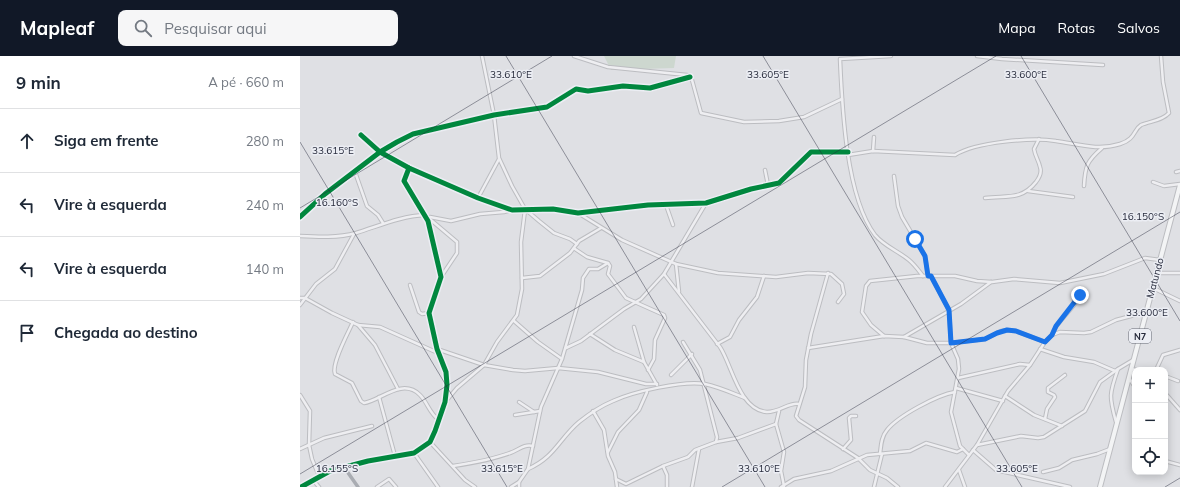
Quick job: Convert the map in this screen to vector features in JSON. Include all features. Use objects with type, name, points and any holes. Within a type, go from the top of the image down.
[{"type":"main road","name":"Matundo","points":[[1100,487],[1180,185]]},
{"type":"street","points":[[482,56],[494,115],[499,158],[525,209],[554,233],[577,244]]},
{"type":"street","points":[[574,56],[608,67],[646,72],[683,74],[690,77],[692,80],[701,113],[744,122],[798,118],[842,99]]},
{"type":"street","points":[[891,56],[840,60],[842,99],[848,153],[860,206],[869,226],[882,243],[911,261],[923,276]]},
{"type":"street","points":[[977,56],[1002,59],[1103,65]]},
{"type":"street","points":[[429,217],[451,221],[480,214],[525,209],[552,209],[578,213],[706,203],[782,182],[811,152],[848,153],[873,151],[956,155],[963,150],[1004,142],[1039,139],[1102,148],[1132,139],[1140,126],[1164,117],[1169,113],[1163,82],[1161,56]]},
{"type":"street","points":[[300,217],[325,194],[380,152],[413,134],[494,115],[547,107],[576,89],[588,91],[623,86],[650,88],[690,77]]},
{"type":"street","points":[[361,135],[380,152],[409,168],[478,198],[512,210]]},
{"type":"street","points":[[873,151],[874,137]]},
{"type":"street","points":[[1028,191],[1038,179],[1040,173],[1040,167],[1034,149],[1039,139]]},
{"type":"street","points":[[1084,186],[1084,173],[1088,161],[1102,148]]},
{"type":"street","points":[[478,198],[499,158]]},
{"type":"street","points":[[409,168],[404,181],[425,215],[431,233],[441,277]]},
{"type":"street","points":[[765,170],[768,185]]},
{"type":"street","points":[[1176,172],[1180,171]]},
{"type":"street","points":[[355,172],[367,206],[378,215],[383,223]]},
{"type":"street","points":[[894,176],[900,212],[925,256],[930,276],[949,310],[951,343],[958,359],[958,378],[951,412],[963,450],[969,455]]},
{"type":"street","points":[[1154,182],[1164,186],[1180,185]]},
{"type":"street","points":[[985,198],[1015,196],[1028,191],[1073,197]]},
{"type":"street","points":[[566,348],[581,341],[624,308],[635,303],[664,274],[706,203]]},
{"type":"street","points":[[666,205],[673,225]]},
{"type":"street","points":[[445,402],[454,391],[484,365],[497,342],[514,321],[519,309],[522,278],[521,242],[525,209]]},
{"type":"street","points":[[578,213],[601,228],[676,264],[718,273],[784,278],[808,273],[836,276],[844,288],[844,294],[838,302]]},
{"type":"street","points":[[300,236],[322,237],[355,233],[383,223],[425,215],[456,240],[458,245],[457,253],[441,277],[429,313],[438,353],[447,378],[445,402],[430,442],[414,453],[344,467],[319,476],[301,487]]},
{"type":"street","points":[[522,278],[540,276],[575,249],[577,244],[601,228]]},
{"type":"street","points":[[300,305],[316,284],[335,269],[355,233]]},
{"type":"street","points":[[575,249],[587,257],[608,263]]},
{"type":"street","points":[[884,336],[871,325],[862,312],[868,283],[877,279],[923,276],[954,276],[977,281],[992,282],[1014,279],[1060,284],[1104,274],[1145,258],[1160,260]]},
{"type":"street","points":[[608,263],[610,277],[623,295],[635,303],[664,316],[655,340],[654,359],[648,370]]},
{"type":"street","points":[[511,487],[519,482],[528,469],[540,411],[566,348],[572,318],[582,290],[582,278],[589,269],[598,269],[608,263]]},
{"type":"street","points":[[676,264],[679,292]]},
{"type":"street","points":[[1157,273],[1180,274]]},
{"type":"street","points":[[664,274],[679,292],[726,357],[736,384],[745,398],[756,408],[764,412],[779,411],[794,404],[799,404]]},
{"type":"street","points":[[828,274],[808,348],[805,387],[796,413],[799,420],[858,458],[870,470],[878,473],[898,487]]},
{"type":"street","points":[[717,344],[730,337],[739,320],[757,297],[764,276]]},
{"type":"street","points":[[904,337],[949,310],[962,304],[992,282]]},
{"type":"street","points":[[410,285],[419,312],[422,314],[429,313]]},
{"type":"street","points":[[1153,288],[1180,301]]},
{"type":"street","points":[[945,487],[977,445],[1005,396],[1030,365],[1045,342],[1052,335],[1056,326],[1079,298],[1081,292]]},
{"type":"street","points":[[300,298],[305,298],[358,325],[380,327],[438,353]]},
{"type":"street","points":[[1052,335],[1060,332],[1091,332],[1116,320],[1146,312]]},
{"type":"street","points":[[514,321],[538,342],[562,359]]},
{"type":"street","points":[[352,322],[336,362],[334,372],[336,375],[345,378],[352,383],[362,402],[367,403],[398,389],[416,393],[423,399],[430,414],[438,420]]},
{"type":"street","points":[[358,325],[375,345],[398,389]]},
{"type":"street","points":[[634,327],[644,362],[658,386]]},
{"type":"street","points":[[808,348],[884,336],[904,337],[923,342],[951,343],[985,339],[1007,330],[1016,331],[1045,342]]},
{"type":"street","points":[[590,334],[616,350],[644,362]]},
{"type":"street","points":[[683,342],[692,354],[700,370],[717,437],[716,442]]},
{"type":"street","points":[[437,349],[484,365],[525,371],[558,368],[598,372],[658,386],[704,384],[745,398]]},
{"type":"street","points":[[1040,349],[1063,356],[1094,362],[1116,370]]},
{"type":"street","points":[[1158,367],[1164,355],[1180,350]]},
{"type":"street","points":[[671,375],[692,354]]},
{"type":"street","points":[[977,445],[1021,436],[1041,438],[1085,411],[1100,382],[1116,370],[1134,360]]},
{"type":"street","points":[[958,378],[1020,364],[1030,365]]},
{"type":"street","points":[[1116,370],[1110,396],[1116,423]]},
{"type":"street","points":[[1045,419],[1048,409],[1055,397],[1048,392],[1048,388],[1066,376]]},
{"type":"street","points":[[1168,377],[1178,381]]},
{"type":"street","points":[[1129,378],[1132,382]]},
{"type":"street","points":[[528,469],[552,454],[567,434],[593,411],[621,397],[647,392],[658,386]]},
{"type":"street","points":[[956,388],[1002,401]]},
{"type":"street","points":[[608,452],[618,432],[639,410],[647,392]]},
{"type":"street","points":[[874,487],[878,473],[883,436],[890,427],[924,404],[942,395],[955,392]]},
{"type":"street","points":[[300,395],[310,411],[309,445],[312,459],[319,476]]},
{"type":"street","points":[[1005,396],[1034,415],[1062,426]]},
{"type":"street","points":[[1168,396],[1180,410]]},
{"type":"street","points":[[379,397],[395,456]]},
{"type":"street","points":[[519,402],[534,412]]},
{"type":"street","points":[[527,408],[527,414]]},
{"type":"street","points":[[515,415],[540,411]]},
{"type":"street","points":[[593,411],[604,430],[617,487]]},
{"type":"street","points":[[779,411],[776,424],[784,452],[781,471],[783,487],[798,478],[831,471],[870,454],[910,450],[926,443],[957,452],[963,450]]},
{"type":"street","points":[[843,449],[851,440],[849,418],[850,416],[856,416]]},
{"type":"street","points":[[616,479],[626,484],[663,466],[688,457],[699,449],[716,442],[738,438],[776,424]]},
{"type":"street","points":[[300,449],[324,438],[372,426]]},
{"type":"street","points":[[430,442],[465,480],[475,487]]},
{"type":"street","points":[[453,466],[491,460],[514,452],[526,445],[533,446]]},
{"type":"street","points":[[1043,472],[1059,468],[1072,460],[1097,454],[1111,448]]},
{"type":"street","points":[[692,487],[699,449]]},
{"type":"street","points":[[973,450],[996,470],[1070,487]]},
{"type":"street","points":[[414,453],[438,487]]},
{"type":"street","points":[[1168,462],[1180,466]]},
{"type":"street","points":[[663,466],[667,475],[666,487]]},
{"type":"street","points":[[344,467],[358,487]]},
{"type":"street","points":[[958,469],[965,487]]},
{"type":"street","points":[[377,487],[388,479],[396,487]]},
{"type":"street","points":[[313,480],[319,487]]},
{"type":"street","points":[[519,482],[519,487]]},
{"type":"shaded area","points":[[604,56],[676,56],[674,68],[611,70]]},
{"type":"cycle path","points":[[300,217],[325,194],[380,152],[413,134],[494,115],[547,107],[576,89],[588,91],[623,86],[650,88],[690,77]]},
{"type":"cycle path","points":[[361,135],[380,152],[409,168],[478,198],[512,210],[553,209],[578,213],[648,205],[706,203],[751,189],[779,183],[811,152],[848,152]]},
{"type":"cycle path","points":[[301,487],[330,471],[368,461],[414,453],[430,442],[445,402],[447,385],[446,372],[437,349],[429,313],[441,277],[428,221],[404,181],[409,168]]},
{"type":"route","points":[[915,239],[924,252],[927,260],[928,276],[931,276],[949,310],[951,343],[985,339],[1001,331],[1007,330],[1016,331],[1045,342],[1052,335],[1056,326],[1080,295]]}]
